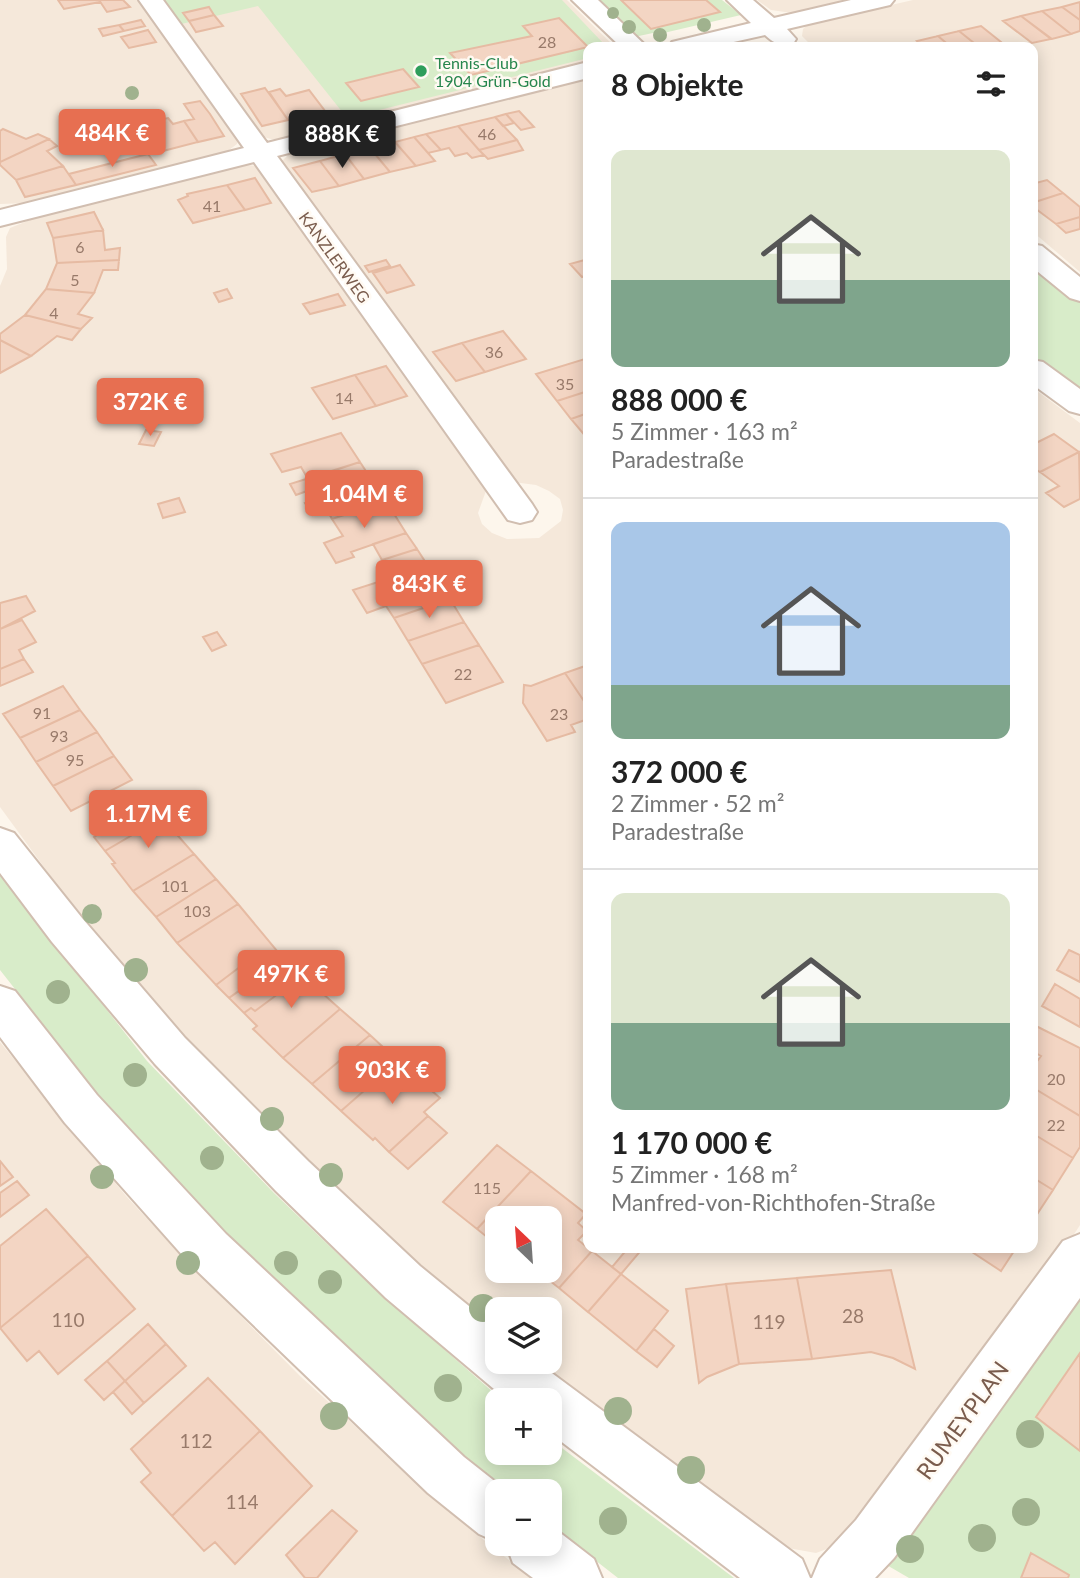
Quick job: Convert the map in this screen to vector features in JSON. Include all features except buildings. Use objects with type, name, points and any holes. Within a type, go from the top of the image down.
[{"type":"street","name":"KANZLERWEG","points":[[151,0],[520,512]]},
{"type":"street","points":[[584,0],[630,42]]},
{"type":"street","points":[[739,0],[787,42]]},
{"type":"street","points":[[702,42],[882,0]]},
{"type":"street","points":[[0,218],[583,71]]},
{"type":"street","points":[[1038,257],[1080,292]]},
{"type":"street","points":[[1038,373],[1080,404]]},
{"type":"street","points":[[0,844],[67,930],[170,1051],[292,1177],[403,1282],[485,1351]]},
{"type":"street","points":[[0,1004],[81,1109],[209,1250],[446,1475],[485,1506]]},
{"type":"street","name":"RUMEYPLAN","points":[[839,1578],[875,1539],[1080,1257]]},
{"type":"street","points":[[514,1374],[531,1388]]},
{"type":"street","points":[[562,1412],[783,1578]]},
{"type":"street","points":[[547,1556],[575,1578]]},
{"type":"shaded area","points":[[0,0],[142,0],[238,140],[237,144],[225,153],[30,203],[0,204]]},
{"type":"shaded area","name":"Tennis-Club 1904 Grün-Gold","points":[[159,0],[567,0],[610,42],[583,42],[583,65],[285,139],[260,136]]},
{"type":"shaded area","points":[[757,0],[854,0],[792,13],[771,10]]},
{"type":"shaded area","points":[[913,0],[1080,0],[1080,272],[1038,236],[1038,42],[808,42],[802,36],[803,29],[808,24]]},
{"type":"shaded area","points":[[583,78],[583,1253],[1038,1253],[1038,392],[1080,423],[1080,1225],[1026,1309],[840,1544],[816,1553],[788,1548],[774,1542],[551,1374],[562,1374],[562,1297],[485,1297],[485,1321],[369,1221],[239,1096],[186,1038],[60,889],[0,807],[0,286],[7,269],[6,237],[10,228],[35,218],[231,168],[258,166],[487,488],[478,513],[482,524],[492,533],[507,539],[539,538],[561,521],[563,510],[560,499],[536,485],[513,482],[281,162],[290,153]]},
{"type":"shaded area","points":[[0,1042],[126,1196],[191,1266],[300,1376],[485,1541],[485,1556],[504,1556],[531,1578],[0,1578]]},
{"type":"green space","name":"Tennis-Club 1904 Grün-Gold","points":[[159,0],[562,0],[602,42],[583,42],[583,59],[347,118],[258,6],[177,25]]},
{"type":"green space","points":[[596,0],[722,0],[741,15],[655,35],[653,33],[634,37]]},
{"type":"green space","points":[[1038,264],[1080,301],[1080,393],[1038,363]]},
{"type":"green space","points":[[0,874],[147,1061],[274,1193],[364,1279],[488,1388],[485,1388],[485,1465],[562,1465],[562,1448],[734,1578],[618,1578],[562,1534],[562,1479],[492,1479],[319,1326],[227,1234],[100,1097],[0,970]]},
{"type":"green space","points":[[1080,1294],[1080,1578],[909,1578],[885,1564]]},
{"type":"place","name":"Tennis-Club 1904 Grün-Gold","points":[[421,71]]}]
